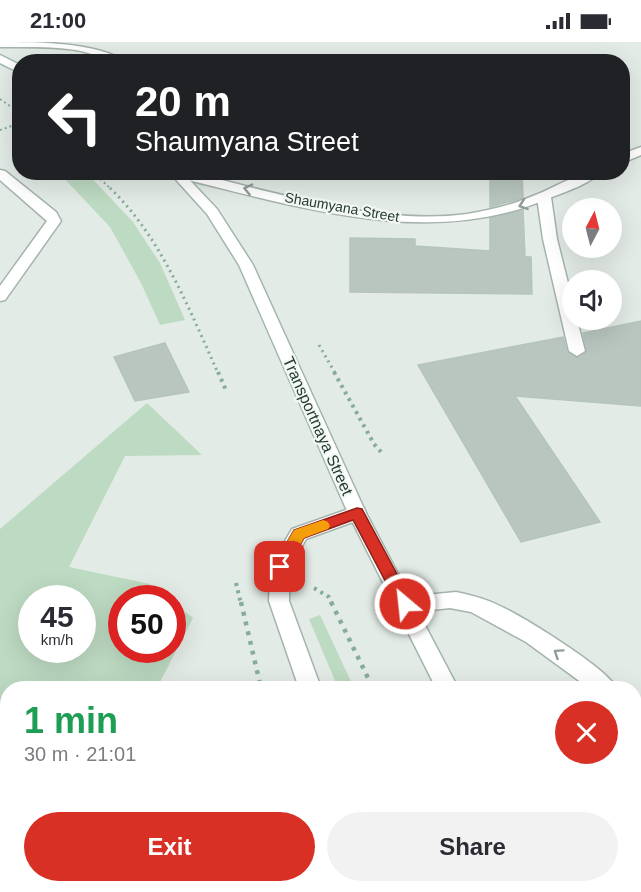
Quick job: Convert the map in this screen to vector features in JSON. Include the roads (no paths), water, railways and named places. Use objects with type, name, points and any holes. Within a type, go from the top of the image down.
[{"type":"main road","points":[[0,44],[85,46],[108,54]]},
{"type":"main road","points":[[0,174],[51,215],[54,221],[0,297]]},
{"type":"main road","name":"Transportnaya Street","points":[[181,180],[212,213],[246,265],[357,513],[444,681]]},
{"type":"main road","name":"Shaumyana Street","points":[[207,180],[349,211],[401,219],[457,219],[490,214],[544,197],[579,180]]},
{"type":"main road","points":[[544,197],[549,239],[577,351]]},
{"type":"main road","points":[[308,681],[279,601],[280,567],[299,534],[357,513]]},
{"type":"main road","points":[[405,604],[455,600],[490,609],[596,681]]}]
